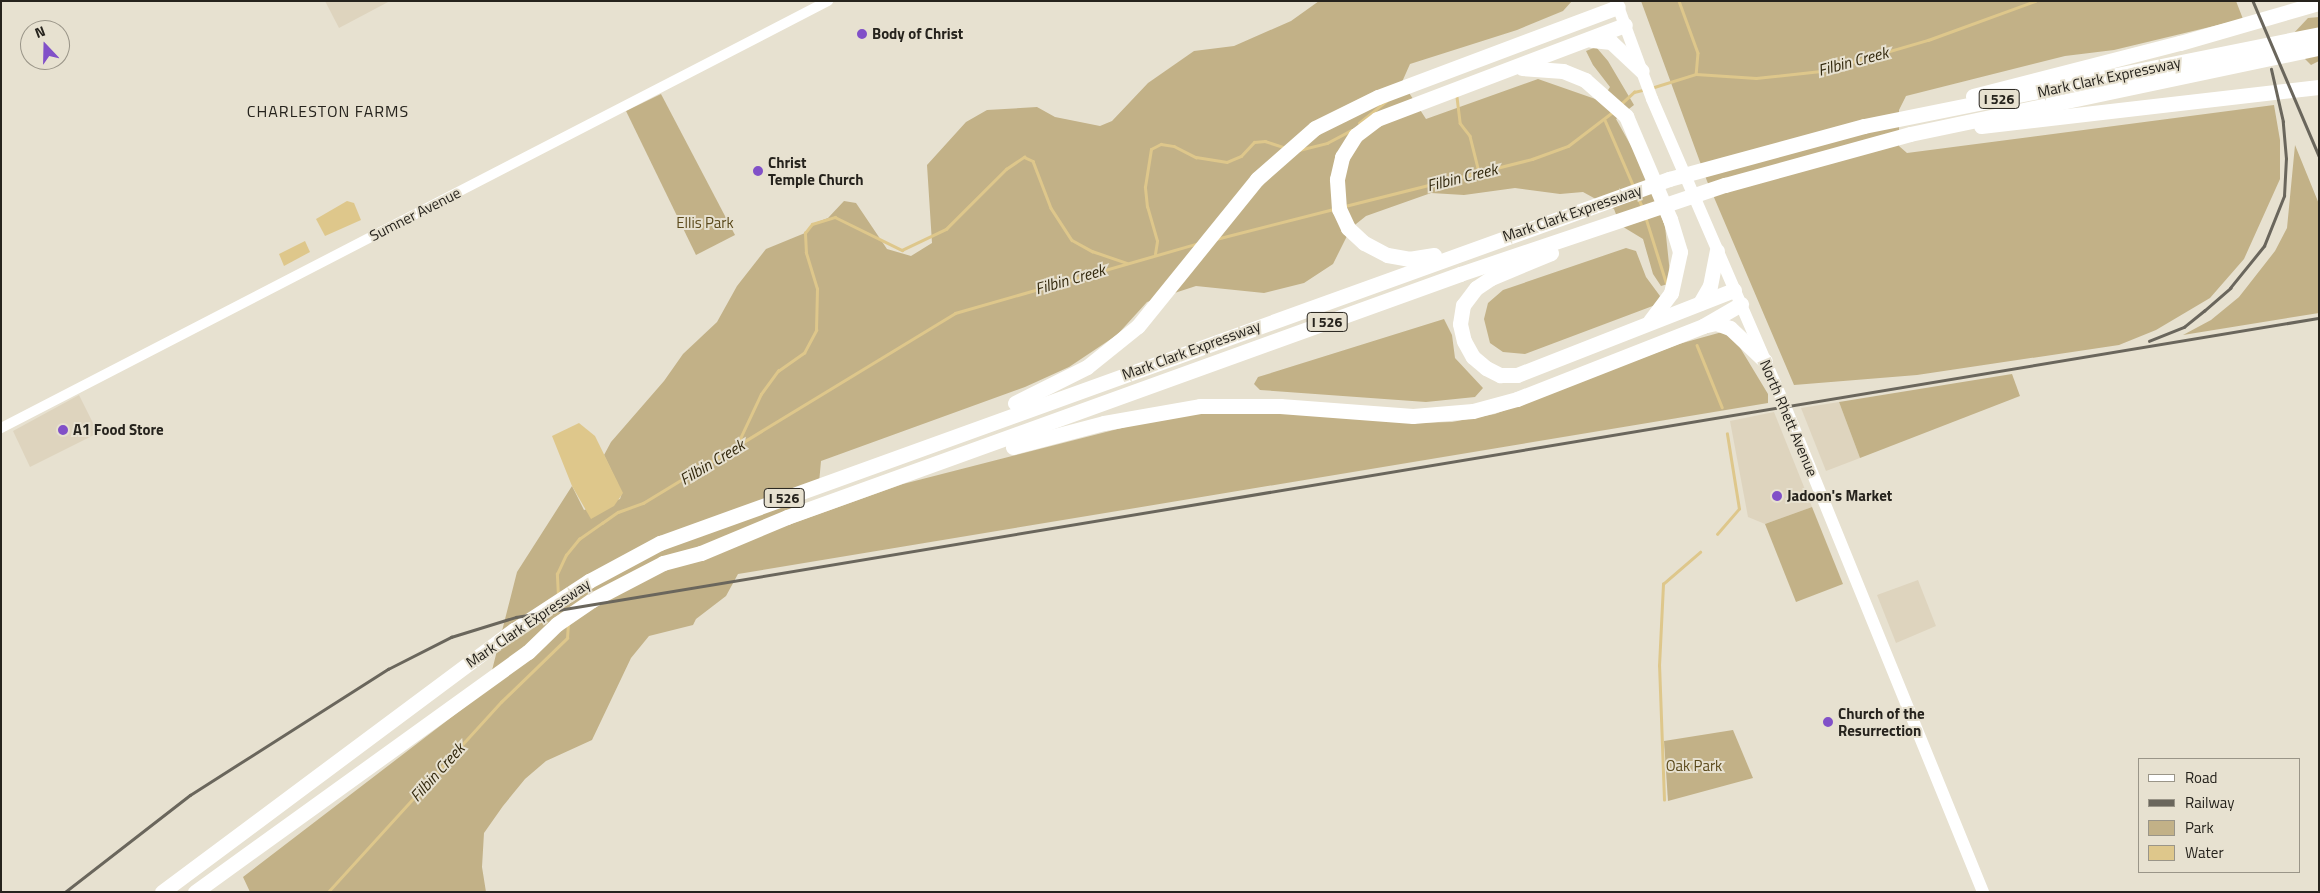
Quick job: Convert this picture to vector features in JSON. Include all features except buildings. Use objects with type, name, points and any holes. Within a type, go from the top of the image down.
[{"type":"highway","points":[[1582,20],[1597,1]]},
{"type":"highway","points":[[1864,126],[2045,75],[2180,43],[2319,3]]},
{"type":"highway","points":[[888,460],[1040,393],[1101,357],[1151,312],[1257,179],[1284,152],[1343,113],[1423,80],[1582,20],[1617,4]]},
{"type":"highway","points":[[1477,246],[1423,257],[1387,255],[1356,237],[1339,209],[1338,167],[1356,135],[1377,119],[1625,25]]},
{"type":"highway","name":"Mark Clark Expressway","points":[[162,892],[514,630],[589,581],[660,543],[1477,246],[1669,179],[1864,126],[2319,34]]},
{"type":"highway","points":[[1581,43],[1592,40],[1611,42],[1642,71]]},
{"type":"highway","name":"Mark Clark Expressway","points":[[195,892],[528,652],[557,624],[592,600],[663,563],[701,553],[787,517],[922,471],[1352,312],[1660,206],[1838,152],[1910,134],[2319,48]]},
{"type":"highway","points":[[1498,72],[1523,68],[1563,71],[1597,88],[1626,116],[1667,211],[1680,252],[1671,293],[1655,317],[1642,327]]},
{"type":"highway","points":[[1910,134],[2319,87]]},
{"type":"highway","points":[[1660,206],[1491,278],[1476,288],[1463,305],[1460,324],[1464,341],[1478,362],[1492,372],[1517,375],[1734,290]]},
{"type":"highway","points":[[1700,303],[1710,286],[1717,251]]},
{"type":"highway","points":[[1703,326],[1741,304]]},
{"type":"highway","points":[[922,471],[1104,423],[1183,408],[1246,405],[1432,416],[1498,405],[1703,326],[1716,323],[1730,328],[1765,361]]},
{"type":"main road","name":"North Rhett Avenue","points":[[1617,4],[1652,99],[1765,361],[1982,892]]},
{"type":"street","name":"Sumner Avenue","points":[[1,428],[828,1]]},
{"type":"shaded area","points":[[325,1],[390,1],[339,28]]},
{"type":"shaded area","points":[[79,395],[98,433],[30,467],[13,431]]},
{"type":"shaded area","points":[[1839,402],[1860,458],[1826,471],[1801,408]]},
{"type":"shaded area","points":[[1774,412],[1812,507],[1765,524],[1748,517],[1730,421]]},
{"type":"shaded area","points":[[1918,580],[1936,626],[1896,643],[1877,595]]},
{"type":"green space","points":[[1319,1],[1572,1],[1563,11],[1517,30],[1410,64],[1402,82],[1426,119],[1538,79],[1601,101],[1610,87],[1593,65],[1586,51],[1596,47],[1608,61],[1634,105],[1616,119],[1639,160],[1665,226],[1671,283],[1661,286],[1653,274],[1643,239],[1620,225],[1614,209],[1583,192],[1560,194],[1515,188],[1464,195],[1431,193],[1366,216],[1351,228],[1333,264],[1304,283],[1264,293],[1196,286],[1147,302],[1117,335],[1069,367],[1025,387],[821,461],[819,483],[771,531],[903,484],[1149,421],[1215,410],[1345,416],[1410,423],[1452,422],[1495,414],[1679,344],[1722,332],[1733,336],[1768,394],[1768,403],[738,574],[726,596],[696,619],[693,625],[649,636],[631,658],[592,740],[546,761],[525,779],[503,806],[484,833],[482,867],[486,892],[250,892],[243,877],[487,690],[517,572],[572,486],[584,510],[620,499],[622,493],[604,455],[611,442],[664,381],[683,354],[717,322],[737,286],[766,249],[805,233],[812,224],[828,218],[844,201],[856,203],[887,249],[911,256],[932,243],[927,165],[966,122],[987,110],[1037,107],[1055,117],[1100,126],[1112,121],[1148,83],[1194,51],[1234,46],[1291,21]]},
{"type":"green space","points":[[1641,1],[2236,1],[2243,19],[2114,50],[2065,56],[1906,96],[1899,110],[1899,146],[1907,153],[2274,105],[2280,140],[2280,179],[2244,259],[2210,298],[2156,330],[2119,345],[1917,375],[1794,385],[1707,181]]},
{"type":"green space","points":[[2319,17],[2319,61],[2311,65],[2300,54],[2292,35],[2308,18]]},
{"type":"green space","name":"Ellis Park","points":[[661,94],[735,235],[696,255],[626,111]]},
{"type":"green space","points":[[2295,145],[2319,204],[2319,313],[2183,335],[2211,320],[2239,297],[2275,251],[2287,228]]},
{"type":"green space","points":[[1626,248],[1636,251],[1646,277],[1660,296],[1658,304],[1525,354],[1503,352],[1490,343],[1484,319],[1488,303],[1503,290]]},
{"type":"green space","points":[[1444,319],[1452,335],[1455,358],[1483,388],[1475,397],[1426,402],[1260,390],[1254,384],[1258,377]]},
{"type":"green space","points":[[2012,374],[2020,396],[1860,458],[1839,402]]},
{"type":"green space","points":[[1812,507],[1843,584],[1796,602],[1765,524]]},
{"type":"green space","name":"Oak Park","points":[[1733,730],[1753,778],[1668,801],[1664,741]]},
{"type":"water","points":[[347,201],[354,203],[361,220],[325,236],[316,219]]},
{"type":"water","points":[[305,241],[310,252],[284,266],[279,254]]},
{"type":"water","points":[[579,423],[595,436],[623,493],[614,506],[591,519],[572,486],[552,436]]},
{"type":"waterway","points":[[1679,1],[1698,53],[1696,74]]},
{"type":"waterway","name":"Filbin Creek","points":[[1651,88],[1696,74],[1756,78],[1821,71],[1928,40],[2035,1]]},
{"type":"waterway","name":"Filbin Creek","points":[[1621,104],[1634,92],[1643,90]]},
{"type":"waterway","points":[[1457,97],[1460,123],[1470,136],[1479,173]]},
{"type":"waterway","points":[[1359,123],[1386,101]]},
{"type":"waterway","name":"Filbin Creek","points":[[1345,206],[1532,159],[1568,146],[1614,111]]},
{"type":"waterway","points":[[1605,120],[1634,187]]},
{"type":"waterway","points":[[1299,150],[1327,143],[1351,130]]},
{"type":"waterway","points":[[1155,254],[1157,241],[1147,207],[1145,187],[1151,149],[1161,144],[1174,146],[1196,157],[1227,162],[1241,156],[1254,142],[1265,141],[1284,147]]},
{"type":"waterway","points":[[737,445],[761,394],[778,371],[804,353],[816,330],[817,289],[806,253],[805,233],[812,224],[835,217],[902,250],[946,229],[1006,169],[1024,157],[1033,161],[1051,208],[1072,240],[1092,251],[1127,263]]},
{"type":"waterway","points":[[1638,197],[1643,208]]},
{"type":"waterway","name":"Filbin Creek","points":[[1216,239],[1334,209]]},
{"type":"waterway","points":[[1646,218],[1666,282]]},
{"type":"waterway","name":"Filbin Creek","points":[[558,596],[557,574],[566,555],[579,539],[618,512],[643,503],[955,313],[1196,244]]},
{"type":"waterway","points":[[1697,345],[1722,407]]},
{"type":"waterway","points":[[1717,534],[1739,509],[1727,434]]},
{"type":"waterway","points":[[1664,800],[1659,666],[1663,584],[1700,552]]},
{"type":"waterway","name":"Filbin Creek","points":[[328,892],[501,702],[567,638],[568,622]]},
{"type":"railway","points":[[2253,1],[2319,156]]},
{"type":"railway","points":[[2149,341],[2184,327],[2204,311],[2230,288],[2264,246],[2284,196],[2286,159],[2283,122],[2271,69]]},
{"type":"railway","points":[[65,892],[190,795],[388,669],[451,637],[516,617],[2319,318]]},
{"type":"place","name":"Body of Christ","points":[[862,34]]},
{"type":"place","name":"Christ Temple Church","points":[[758,171]]},
{"type":"place","name":"A1 Food Store","points":[[63,430]]},
{"type":"place","name":"Jadoon's Market","points":[[1777,496]]},
{"type":"place","name":"Church of the Resurrection","points":[[1828,722]]},
{"type":"district","name":"CHARLESTON FARMS","points":[[328,111]]}]
